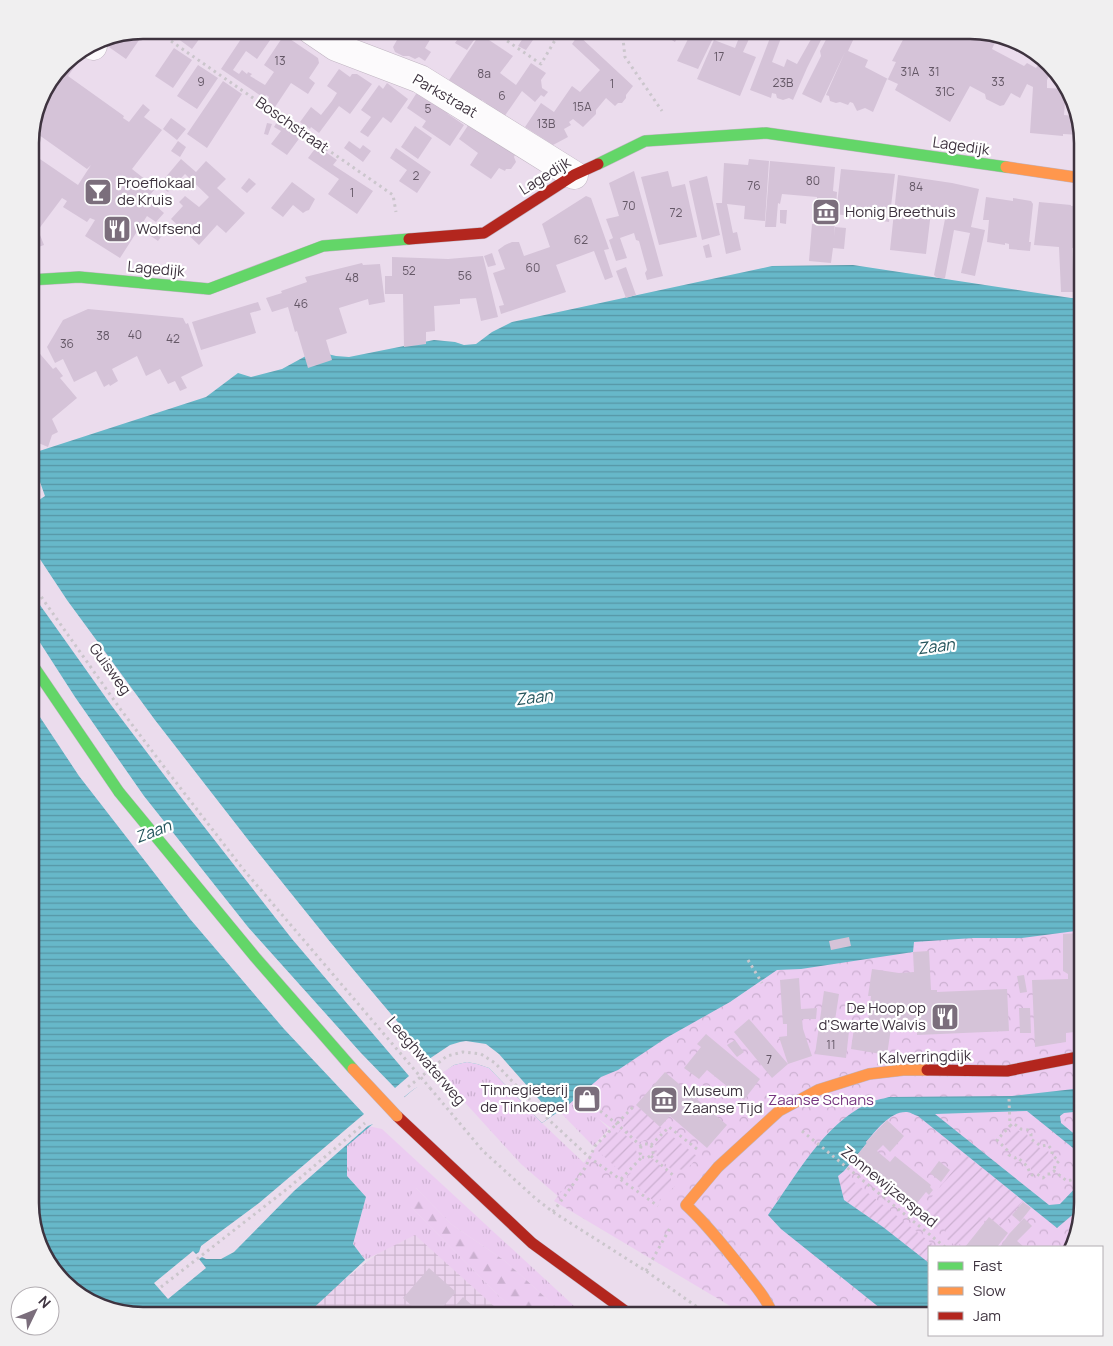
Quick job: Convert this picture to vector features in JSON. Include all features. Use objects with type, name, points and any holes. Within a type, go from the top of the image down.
[{"type":"street","name":"Parkstraat","points":[[324,39],[336,47],[420,78],[574,174]]},
{"type":"street","name":"Lagedijk","points":[[39,279],[79,277],[209,289],[323,246],[400,238],[484,233],[574,174],[645,141],[766,133],[1074,177]]},
{"type":"street","points":[[39,674],[119,792],[232,932],[338,1054],[397,1116],[532,1243],[620,1307]]},
{"type":"street","name":"Kalverringdijk","points":[[686,1205],[718,1167],[779,1111],[818,1090],[869,1074],[903,1070],[1007,1071],[1074,1058]]},
{"type":"street","points":[[686,1205],[701,1218],[771,1307]]},
{"type":"path","name":"Boschstraat","points":[[168,39],[393,195],[400,238]]},
{"type":"path","points":[[504,39],[541,64],[556,39]]},
{"type":"path","points":[[623,39],[625,56],[680,139]]},
{"type":"path","name":"Guisweg","points":[[39,594],[121,710],[168,772]]},
{"type":"path","name":"Leeghwaterweg","points":[[168,772],[243,869],[483,1151],[553,1212],[646,1271],[697,1307]]},
{"type":"path","points":[[748,960],[762,983]]},
{"type":"path","points":[[402,1092],[447,1056],[463,1052],[481,1054],[495,1063],[548,1119],[590,1158],[664,1210],[686,1205]]},
{"type":"path","points":[[1008,1093],[1010,1126]]},
{"type":"path","points":[[553,1212],[590,1158],[595,1146],[634,1106]]},
{"type":"path","points":[[595,1107],[617,1124],[640,1146],[642,1156]]},
{"type":"path","points":[[161,1287],[287,1189],[369,1119]]},
{"type":"path","points":[[1013,1123],[1021,1129],[1026,1129],[1030,1132],[1031,1139],[1041,1146],[1048,1145],[1050,1147],[1052,1155],[1058,1161],[1054,1171],[1043,1178],[1037,1174],[1030,1173],[1027,1166],[1017,1157],[1009,1155],[1007,1150],[997,1140],[1010,1126],[1013,1123]]},
{"type":"path","points":[[651,1145],[669,1126],[718,1167]]},
{"type":"path","points":[[640,1146],[646,1143],[651,1145],[654,1152],[647,1158],[642,1156]]},
{"type":"path","name":"Zonnewijzerspad","points":[[818,1145],[944,1246]]},
{"type":"path","points":[[621,1179],[642,1156]]},
{"type":"path","points":[[1054,1171],[1067,1181],[1074,1179]]},
{"type":"path","points":[[646,1271],[664,1236]]},
{"type":"shaded area","points":[[411,1228],[504,1307],[309,1307]]},
{"type":"green space","name":"Zaanse Schans","points":[[1074,877],[1074,1204],[1071,1231],[1064,1246],[928,1246],[928,1307],[732,1307],[554,1201],[611,1128],[555,1087],[744,925]]},
{"type":"green space","points":[[467,1062],[489,1068],[585,1164],[559,1197],[521,1164],[449,1085],[450,1083],[441,1072],[454,1065]]},
{"type":"green space","points":[[577,1098],[609,1129],[593,1146],[559,1111]]},
{"type":"green space","points":[[636,1105],[663,1129],[651,1141],[645,1140],[640,1142],[621,1124]]},
{"type":"green space","points":[[368,1126],[382,1129],[575,1307],[556,1307],[505,1261],[451,1224],[416,1188],[411,1207],[512,1307],[495,1307],[415,1235],[363,1261],[365,1259],[353,1244],[366,1197],[347,1176],[347,1146]]},
{"type":"green space","points":[[1016,1129],[1026,1132],[1029,1139],[1041,1149],[1048,1149],[1049,1156],[1055,1161],[1052,1164],[1051,1172],[1046,1172],[1043,1176],[1037,1171],[1031,1170],[1030,1165],[1017,1154],[1013,1155],[1010,1152],[1010,1149],[1003,1143],[1006,1140],[1005,1135],[1009,1132],[1012,1133]]},
{"type":"green space","points":[[620,1130],[637,1146],[638,1157],[622,1173],[597,1150],[615,1131],[618,1133]]},
{"type":"green space","points":[[667,1132],[698,1157],[685,1171],[679,1169],[674,1172],[656,1155],[657,1149],[655,1144]]},
{"type":"green space","points":[[966,1155],[1023,1201],[1002,1227],[988,1217],[965,1246],[959,1244],[956,1246],[943,1236],[946,1231],[942,1227],[938,1232],[917,1215]]},
{"type":"green space","points":[[653,1159],[671,1175],[671,1182],[675,1186],[656,1203],[627,1177],[643,1160]]},
{"type":"green space","points":[[845,1170],[851,1175],[849,1178],[935,1246],[928,1246],[928,1262],[883,1227],[844,1200],[838,1176]]},
{"type":"green space","points":[[416,1188],[451,1224],[505,1261],[556,1307],[512,1307],[411,1207],[407,1200]]},
{"type":"water","name":"Zaan","points":[[853,265],[1074,298],[1074,931],[1022,938],[973,938],[914,942],[913,952],[801,969],[777,970],[730,1002],[666,1038],[618,1070],[601,1077],[568,1105],[542,1123],[489,1068],[467,1062],[454,1065],[414,1089],[347,1146],[347,1176],[366,1197],[353,1244],[365,1260],[315,1307],[142,1307],[115,1304],[85,1290],[64,1272],[49,1249],[42,1231],[39,1204],[39,500],[45,496],[39,479],[39,451],[206,397],[238,373],[251,377],[282,369],[315,351],[349,357],[434,340],[464,345],[476,344],[492,332],[512,322],[772,266]]},
{"type":"water","points":[[1074,1089],[1074,1112],[1064,1113],[1060,1116],[1061,1123],[1074,1134],[1074,1149],[1027,1111],[935,1114],[1049,1205],[1060,1204],[1074,1189],[1073,1214],[1057,1228],[918,1116],[908,1112],[895,1115],[884,1122],[838,1176],[844,1200],[883,1227],[928,1262],[928,1307],[879,1307],[781,1229],[768,1215],[800,1168],[824,1138],[851,1113],[867,1104],[889,1097],[1012,1096]]},
{"type":"pier","points":[[39,558],[67,600],[155,720],[253,846],[331,943],[429,1059],[450,1045],[460,1042],[486,1044],[499,1054],[553,1115],[542,1123],[489,1068],[467,1062],[454,1065],[419,1089],[418,1087],[414,1089],[404,1097],[406,1099],[376,1125],[368,1126],[294,1191],[234,1252],[221,1259],[206,1259],[202,1257],[199,1259],[206,1268],[168,1299],[154,1283],[193,1251],[196,1254],[199,1252],[201,1246],[259,1203],[364,1114],[284,1029],[190,919],[79,776],[39,716],[39,641],[75,697],[144,796],[248,927],[361,1053],[395,1088],[409,1076],[292,939],[111,705],[39,604]]},
{"type":"building","points":[[140,39],[126,59],[106,45]]},
{"type":"building","points":[[178,39],[199,39],[192,49]]},
{"type":"building","points":[[241,39],[271,39],[257,59],[246,51],[233,70],[239,74],[242,70],[247,74],[248,72],[252,74],[250,76],[265,85],[274,72],[264,65],[281,39],[290,39],[318,58],[319,63],[309,78],[315,83],[308,94],[291,83],[275,107],[267,101],[269,97],[266,95],[264,98],[221,69]]},
{"type":"building","points":[[396,39],[430,39],[425,48],[431,52],[425,61],[419,57],[415,59],[403,56],[395,52],[393,47],[397,40]]},
{"type":"building","points":[[458,39],[475,39],[467,50],[455,43]]},
{"type":"building","points":[[477,39],[488,39],[513,56],[500,73],[516,85],[531,63],[546,73],[541,80],[542,88],[548,92],[544,97],[541,95],[535,102],[522,91],[504,117],[482,100],[481,102],[449,80]]},
{"type":"building","points":[[522,39],[533,40],[526,50],[518,46]]},
{"type":"building","points":[[575,39],[582,39],[633,86],[622,103],[618,103],[615,106],[606,98],[596,110],[596,114],[583,127],[573,119],[569,122],[571,125],[564,129],[568,137],[553,145],[525,127],[541,103],[554,112],[572,86],[580,92],[600,70],[572,44]]},
{"type":"building","points":[[688,39],[713,39],[698,69],[677,61]]},
{"type":"building","points":[[738,39],[749,39],[743,52],[756,57],[740,96],[697,79],[714,40],[735,48]]},
{"type":"building","points":[[770,39],[781,39],[772,62],[784,67],[787,59],[797,64],[811,39],[822,39],[793,100],[777,98],[776,94],[772,93],[771,98],[750,90]]},
{"type":"building","points":[[826,39],[854,39],[848,51],[868,60],[865,67],[888,79],[896,62],[892,61],[903,39],[977,39],[995,42],[992,49],[1024,66],[1027,63],[1036,68],[1038,65],[1049,74],[1047,88],[1059,89],[1065,101],[1064,115],[1071,116],[1073,135],[1063,134],[1063,136],[1030,133],[1033,87],[1027,84],[1020,98],[1011,93],[1004,105],[1000,106],[986,99],[985,94],[970,86],[950,122],[895,90],[898,84],[887,79],[873,112],[865,108],[857,111],[853,103],[850,102],[848,105],[840,102],[836,103],[830,101],[829,96],[826,95],[845,52],[821,103],[802,94],[821,56],[820,51]]},
{"type":"building","points":[[174,48],[192,60],[173,88],[155,76]]},
{"type":"building","points":[[80,60],[68,76],[124,116],[123,118],[129,122],[143,104],[150,110],[144,117],[162,130],[132,169],[156,188],[147,198],[164,213],[156,222],[147,216],[120,258],[85,236],[95,220],[90,218],[87,222],[63,207],[67,201],[62,198],[39,229],[39,158],[78,185],[91,165],[87,169],[39,135],[42,115],[49,97],[64,74]]},
{"type":"building","points":[[198,65],[218,78],[197,109],[177,96]]},
{"type":"building","points":[[339,69],[350,77],[352,74],[357,74],[372,84],[350,114],[339,106],[319,133],[300,122],[311,107],[321,115],[332,101],[337,93],[327,86]]},
{"type":"building","points":[[223,81],[242,94],[207,148],[187,134]]},
{"type":"building","points":[[387,83],[408,99],[391,123],[383,117],[368,137],[360,132],[371,117],[361,110],[379,85],[383,89]]},
{"type":"building","points":[[416,94],[423,94],[446,109],[448,114],[464,125],[450,146],[422,127],[426,121],[407,108]]},
{"type":"building","points":[[171,118],[186,129],[177,140],[163,129]]},
{"type":"building","points":[[278,120],[301,136],[287,155],[271,144],[281,131],[274,127]]},
{"type":"building","points":[[267,123],[272,124],[268,135],[264,134]]},
{"type":"building","points":[[469,124],[515,155],[516,162],[511,169],[506,169],[505,171],[499,168],[491,179],[470,165],[478,153],[459,139]]},
{"type":"building","points":[[415,126],[432,138],[418,159],[401,147]]},
{"type":"building","points":[[178,141],[186,147],[180,157],[171,151]]},
{"type":"building","points":[[349,141],[360,149],[363,145],[371,151],[363,162],[344,148]]},
{"type":"building","points":[[317,146],[337,160],[333,165],[373,191],[357,214],[328,194],[339,179],[308,158]]},
{"type":"building","points":[[396,148],[431,172],[417,193],[399,181],[407,170],[390,158]]},
{"type":"building","points":[[181,159],[196,172],[206,161],[226,179],[217,188],[245,213],[226,233],[217,225],[199,245],[171,219],[183,206],[179,202],[185,196],[199,207],[209,197],[185,174],[168,192],[159,185]]},
{"type":"building","points":[[749,159],[769,161],[765,221],[744,219],[745,206],[727,204],[733,233],[737,232],[741,250],[726,254],[716,203],[722,203],[724,163],[748,165]]},
{"type":"building","name":"Honig Breethuis","points":[[770,161],[835,167],[833,191],[837,192],[834,236],[835,227],[846,228],[844,249],[833,248],[831,263],[809,261],[812,224],[815,224],[817,197],[782,194],[780,204],[778,203],[776,227],[765,227]]},
{"type":"building","points":[[841,169],[895,174],[889,222],[836,214]]},
{"type":"building","points":[[634,171],[663,276],[647,280],[645,273],[647,270],[639,241],[636,240],[634,233],[620,238],[627,258],[616,261],[609,240],[613,238],[606,219],[619,216],[609,183]]},
{"type":"building","points":[[668,171],[672,187],[685,184],[697,237],[659,245],[641,177]]},
{"type":"building","points":[[898,175],[979,189],[971,227],[985,230],[975,276],[961,273],[970,233],[954,230],[945,278],[937,278],[934,275],[946,214],[931,212],[926,254],[890,250]]},
{"type":"building","points":[[707,176],[720,235],[702,240],[689,181]]},
{"type":"building","points":[[249,178],[256,184],[247,193],[241,188]]},
{"type":"building","points":[[292,182],[315,199],[309,210],[303,213],[293,205],[283,217],[271,208]]},
{"type":"building","points":[[586,196],[591,198],[609,249],[604,250],[613,277],[605,280],[594,251],[556,265],[566,292],[501,314],[499,306],[504,305],[493,273],[505,269],[498,250],[512,242],[519,242],[524,256],[550,247],[542,224]]},
{"type":"building","points":[[986,197],[1013,201],[1013,198],[1031,201],[1033,204],[1029,242],[1031,242],[1030,251],[1009,249],[1009,244],[1005,243],[1005,245],[987,242],[989,220],[983,220]]},
{"type":"building","points":[[1039,202],[1074,206],[1074,248],[1072,248],[1074,292],[1061,292],[1059,247],[1034,245]]},
{"type":"building","points":[[780,210],[787,210],[786,224],[780,223]]},
{"type":"building","points":[[152,227],[163,234],[158,241],[148,234]]},
{"type":"building","points":[[39,232],[44,245],[39,247]]},
{"type":"building","points":[[709,244],[712,257],[706,258],[703,246]]},
{"type":"building","points":[[492,253],[496,265],[488,267],[484,256]]},
{"type":"building","points":[[483,256],[498,317],[481,321],[476,298],[460,299],[460,304],[434,306],[435,331],[426,332],[426,344],[404,347],[403,294],[385,294],[385,276],[392,276],[392,257],[448,259]]},
{"type":"building","points":[[362,263],[363,265],[380,264],[385,302],[369,305],[368,299],[339,308],[347,333],[326,340],[332,360],[308,368],[288,307],[272,312],[266,298],[307,282],[305,277]]},
{"type":"building","points":[[626,267],[636,295],[626,298],[616,271]]},
{"type":"building","points":[[258,302],[261,310],[250,313],[256,333],[201,350],[192,322]]},
{"type":"building","points":[[88,309],[183,318],[186,324],[188,323],[203,366],[181,377],[187,388],[180,391],[175,381],[168,384],[160,369],[146,376],[137,356],[112,369],[118,381],[110,386],[109,384],[104,387],[96,371],[74,382],[63,359],[55,363],[47,347],[63,320]]},
{"type":"building","points":[[39,353],[53,369],[56,367],[63,376],[60,378],[77,398],[52,419],[58,432],[52,435],[48,447],[39,443]]},
{"type":"building","points":[[1074,933],[1074,1032],[1066,1033],[1066,1042],[1035,1047],[1032,980],[1068,979],[1068,974],[1063,971],[1063,934]]},
{"type":"building","points":[[849,937],[851,946],[831,950],[829,941]]},
{"type":"building","points":[[929,951],[931,990],[937,990],[937,992],[1007,989],[1009,1031],[917,1035],[917,1026],[891,1028],[887,1055],[851,1049],[854,1028],[867,1030],[871,996],[868,996],[872,969],[899,973],[914,972],[913,952]]},
{"type":"building","points":[[1024,975],[1027,992],[1020,993],[1017,976]]},
{"type":"building","points":[[799,978],[801,1009],[817,1008],[816,1019],[802,1019],[803,1029],[812,1056],[788,1064],[779,1037],[787,1036],[787,1024],[783,1024],[780,980]]},
{"type":"building","points":[[824,991],[839,994],[835,1020],[850,1022],[846,1058],[815,1054]]},
{"type":"building","points":[[1019,1008],[1030,1008],[1031,1033],[1020,1033]]},
{"type":"building","points":[[749,1019],[788,1064],[772,1078],[734,1032]]},
{"type":"building","points":[[706,1034],[760,1079],[744,1100],[707,1070],[699,1079],[684,1068],[701,1047],[697,1044]]},
{"type":"building","points":[[735,1040],[744,1052],[737,1057],[727,1045]]},
{"type":"building","points":[[665,1072],[727,1125],[707,1148],[670,1116],[660,1127],[636,1105]]},
{"type":"building","name":"Tinnegieterij de Tinkoepel","points":[[581,1089],[587,1089],[597,1098],[598,1104],[593,1110],[587,1109],[577,1101],[576,1095]]},
{"type":"building","points":[[887,1120],[904,1136],[890,1152],[883,1145],[877,1151],[890,1162],[895,1156],[931,1185],[930,1187],[933,1190],[929,1195],[926,1192],[913,1208],[854,1159],[866,1142]]},
{"type":"building","points":[[939,1161],[950,1170],[941,1182],[930,1173]]},
{"type":"building","points":[[1023,1202],[1031,1208],[1020,1222],[1012,1215]]},
{"type":"building","points":[[989,1217],[1008,1233],[998,1246],[966,1246]]},
{"type":"building","points":[[1024,1218],[1032,1226],[1017,1241],[1023,1246],[1001,1246]]},
{"type":"building","points":[[429,1268],[456,1292],[443,1307],[413,1307],[403,1298]]},
{"type":"building","points":[[463,1297],[474,1307],[454,1307]]},
{"type":"traffic: fast","points":[[598,164],[645,141],[766,133],[1006,167]]},
{"type":"traffic: fast","points":[[39,279],[79,277],[209,289],[323,246],[409,239]]},
{"type":"traffic: fast","points":[[39,674],[119,792]]},
{"type":"traffic: fast","points":[[119,792],[255,957],[353,1069]]},
{"type":"traffic: slow","points":[[1006,167],[1074,177]]},
{"type":"traffic: slow","points":[[353,1069],[397,1116]]},
{"type":"traffic: slow","points":[[769,1307],[764,1297],[743,1270],[686,1205],[718,1167],[779,1111],[818,1090],[869,1074],[903,1070],[927,1070]]},
{"type":"traffic: jam","points":[[409,239],[484,233],[574,175],[598,164]]},
{"type":"traffic: jam","points":[[927,1070],[1007,1071],[1074,1058]]},
{"type":"traffic: jam","points":[[397,1116],[532,1243],[620,1307]]},
{"type":"place","name":"Proeflokaal de Kruis","points":[[98,192]]},
{"type":"place","name":"Honig Breethuis","points":[[826,212]]},
{"type":"place","name":"Wolfsend","points":[[117,229]]},
{"type":"place","name":"De Hoop op d'Swarte Walvis","points":[[945,1017]]},
{"type":"place","name":"Tinnegieterij de Tinkoepel","points":[[587,1099]]},
{"type":"place","name":"Museum Zaanse Tijd","points":[[664,1100]]}]
